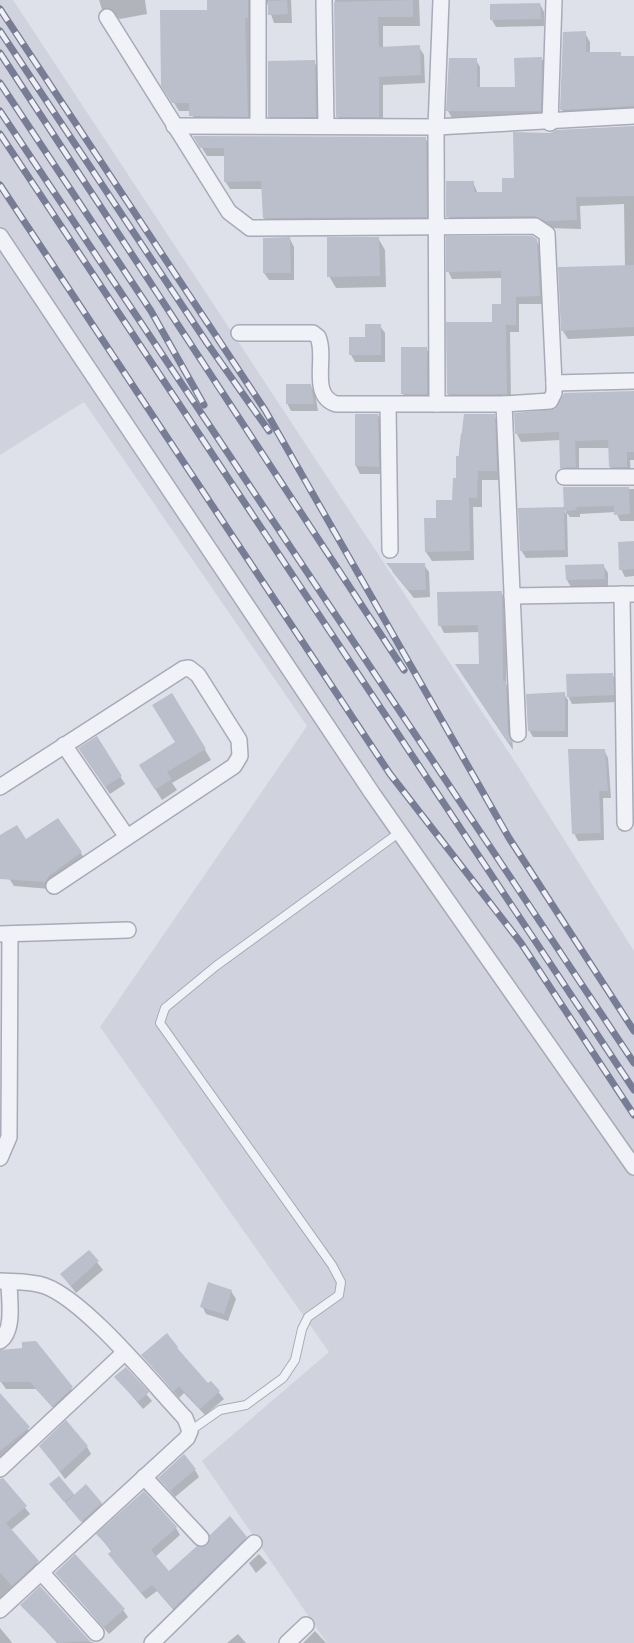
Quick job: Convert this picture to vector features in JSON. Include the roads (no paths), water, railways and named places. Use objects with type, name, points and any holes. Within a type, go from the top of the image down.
[{"type":"street","points":[[258,0],[258,126]]},
{"type":"street","points":[[324,0],[326,125]]},
{"type":"street","points":[[437,404],[436,127],[441,0]]},
{"type":"street","points":[[550,123],[554,0]]},
{"type":"street","points":[[107,17],[229,212],[250,228],[535,226],[547,234],[554,383],[554,393],[550,400],[504,404],[336,404],[327,401],[322,395],[321,342],[313,333],[239,333]]},
{"type":"street","points":[[174,126],[436,127],[550,123],[634,116]]},
{"type":"street","points":[[0,236],[400,832],[634,1167]]},
{"type":"street","points":[[554,383],[634,381]]},
{"type":"street","points":[[504,404],[518,734]]},
{"type":"street","points":[[388,405],[390,550]]},
{"type":"street","points":[[564,477],[634,477]]},
{"type":"street","points":[[512,596],[628,594],[626,823]]},
{"type":"street","points":[[0,787],[174,673],[189,669],[198,675],[238,740],[240,756],[234,766],[54,886]]},
{"type":"street","points":[[64,745],[127,837]]},
{"type":"street","points":[[0,1158],[9,1137],[5,934],[128,930]]},
{"type":"street","points":[[0,1341],[7,1335],[9,1325],[5,1281],[34,1283],[57,1292],[84,1313],[124,1353],[185,1418],[190,1431],[187,1438],[0,1610]]},
{"type":"street","points":[[0,1469],[124,1353]]},
{"type":"street","points":[[144,1477],[201,1538]]},
{"type":"street","points":[[152,1643],[254,1543]]},
{"type":"street","points":[[41,1572],[96,1633]]},
{"type":"street","points":[[287,1643],[306,1625]]},
{"type":"lane","points":[[190,1431],[220,1410],[251,1401],[283,1378],[295,1360],[302,1329],[308,1317],[339,1294],[340,1282],[332,1265],[160,1023],[165,1008],[216,966],[400,832]]},
{"type":"railway","points":[[0,9],[265,410],[509,838],[634,1031]]},
{"type":"railway","points":[[0,31],[207,343],[269,431]]},
{"type":"railway","points":[[0,53],[404,670]]},
{"type":"railway","points":[[0,83],[151,311],[204,405]]},
{"type":"railway","points":[[0,111],[634,1063]]},
{"type":"railway","points":[[0,134],[634,1090]]},
{"type":"railway","points":[[0,185],[390,774],[521,943],[634,1115]]}]
